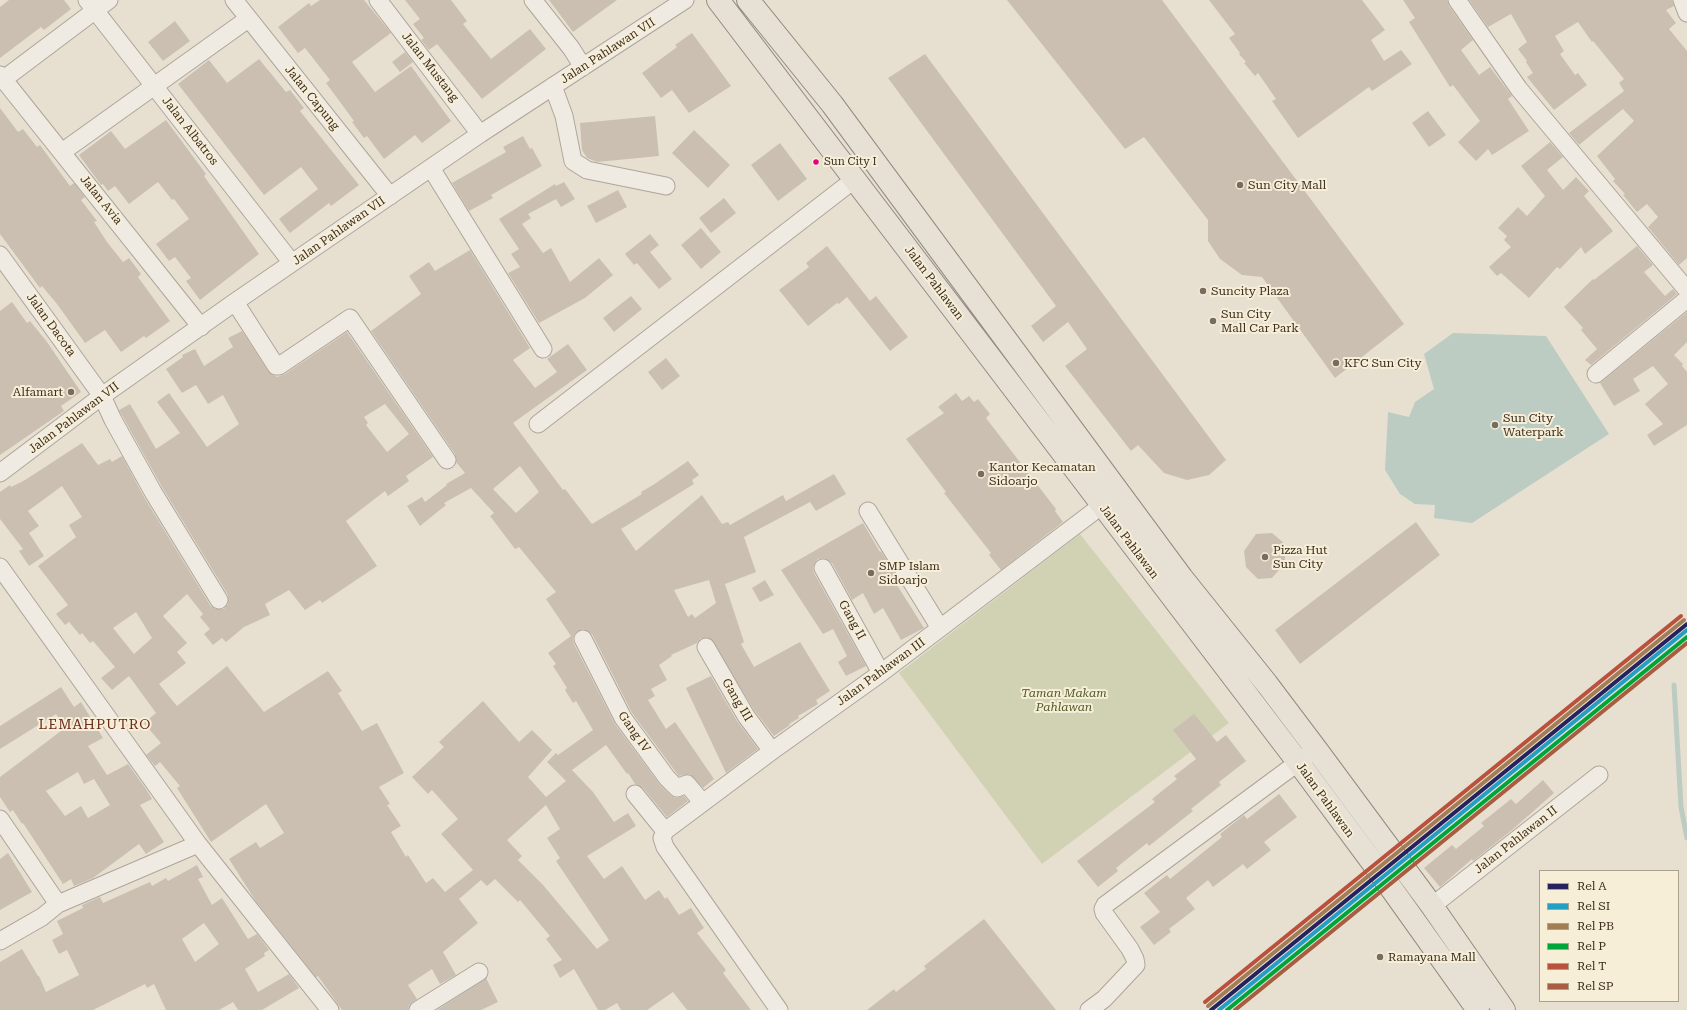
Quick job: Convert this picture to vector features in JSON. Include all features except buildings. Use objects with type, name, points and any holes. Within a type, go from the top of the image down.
[{"type":"main road","name":"Jalan Pahlawan","points":[[718,0],[789,91],[1101,506],[1298,762],[1381,874],[1478,1010]]},
{"type":"main road","name":"Jalan Pahlawan","points":[[748,0],[832,104],[1182,578],[1267,684],[1316,749],[1432,906],[1504,1010]]},
{"type":"main road","points":[[789,91],[808,76]]},
{"type":"main road","points":[[810,119],[832,104]]},
{"type":"street","points":[[2,77],[91,5],[109,0]]},
{"type":"street","name":"Jalan Capung","points":[[234,0],[390,196]]},
{"type":"street","name":"Jalan Mustang","points":[[378,0],[480,134]]},
{"type":"street","points":[[533,0],[571,48],[583,67]]},
{"type":"street","name":"Jalan Pahlawan VII","points":[[0,473],[102,396],[235,302],[480,134],[685,0]]},
{"type":"street","points":[[1457,0],[1519,89],[1687,290]]},
{"type":"street","points":[[1682,0],[1687,13]]},
{"type":"street","name":"Jalan Albatros","points":[[91,5],[292,263]]},
{"type":"street","points":[[62,152],[248,19]]},
{"type":"street","name":"Jalan Avia","points":[[2,77],[201,327]]},
{"type":"street","points":[[553,86],[564,116],[573,161],[587,170],[666,186]]},
{"type":"street","points":[[431,168],[543,349]]},
{"type":"street","points":[[538,424],[855,179]]},
{"type":"street","name":"Jalan Dacota","points":[[0,255],[102,396],[113,420],[150,486],[219,600]]},
{"type":"street","points":[[1596,374],[1687,299]]},
{"type":"street","points":[[235,302],[276,366],[279,366],[350,318],[447,460]]},
{"type":"street","name":"Jalan Pahlawan III","points":[[664,835],[702,802],[881,673],[1101,506]]},
{"type":"street","points":[[868,510],[940,628]]},
{"type":"street","points":[[0,567],[198,844],[330,1010]]},
{"type":"street","name":"Gang II","points":[[823,568],[881,673]]},
{"type":"street","name":"Gang IV","points":[[583,639],[623,718],[667,778],[677,788],[687,784],[702,802]]},
{"type":"street","name":"Gang III","points":[[706,647],[746,716],[772,751]]},
{"type":"street","points":[[1089,1010],[1104,999],[1136,965],[1130,949],[1104,913],[1103,909],[1105,905],[1316,749]]},
{"type":"street","name":"Jalan Pahlawan II","points":[[1432,906],[1599,775]]},
{"type":"street","points":[[635,794],[664,835],[665,847],[779,1010]]},
{"type":"street","points":[[0,818],[58,904]]},
{"type":"street","points":[[0,941],[42,917],[58,904],[198,844]]},
{"type":"street","points":[[418,1010],[479,972]]},
{"type":"green space","name":"Taman Makam Pahlawan","points":[[1080,534],[1229,723],[1042,864],[899,673]]},
{"type":"shaded area","name":"Sun City Waterpark","points":[[1453,333],[1546,336],[1609,434],[1472,523],[1434,518],[1435,505],[1415,504],[1400,494],[1385,470],[1388,412],[1409,417],[1415,402],[1434,389],[1424,354]]},
{"type":"waterway","points":[[1674,685],[1681,807],[1687,838]]},
{"type":"rail line","name":"T","points":[[1205,1002],[1681,616]]},
{"type":"rail line","name":"PB","points":[[1208,1006],[1684,620]]},
{"type":"rail line","name":"A","points":[[1211,1010],[1687,624]]},
{"type":"rail line","name":"SI","points":[[1219,1010],[1687,630]]},
{"type":"rail line","name":"P","points":[[1227,1010],[1687,637]]},
{"type":"rail line","name":"SP","points":[[1235,1010],[1687,643]]},
{"type":"place","name":"Sun City I","points":[[816,162]]},
{"type":"place","name":"Sun City Mall","points":[[1240,185]]},
{"type":"place","name":"Suncity Plaza","points":[[1203,291]]},
{"type":"place","name":"Sun City Mall Car Park","points":[[1213,321]]},
{"type":"place","name":"KFC Sun City","points":[[1336,363]]},
{"type":"place","name":"Alfamart","points":[[71,392]]},
{"type":"place","name":"Sun City Waterpark","points":[[1495,425]]},
{"type":"place","name":"Kantor Kecamatan Sidoarjo","points":[[981,474]]},
{"type":"place","name":"Pizza Hut Sun City","points":[[1265,557]]},
{"type":"place","name":"SMP Islam Sidoarjo","points":[[871,573]]},
{"type":"place","name":"Ramayana Mall","points":[[1380,957]]},
{"type":"district","name":"LEMAHPUTRO","points":[[95,725]]}]
